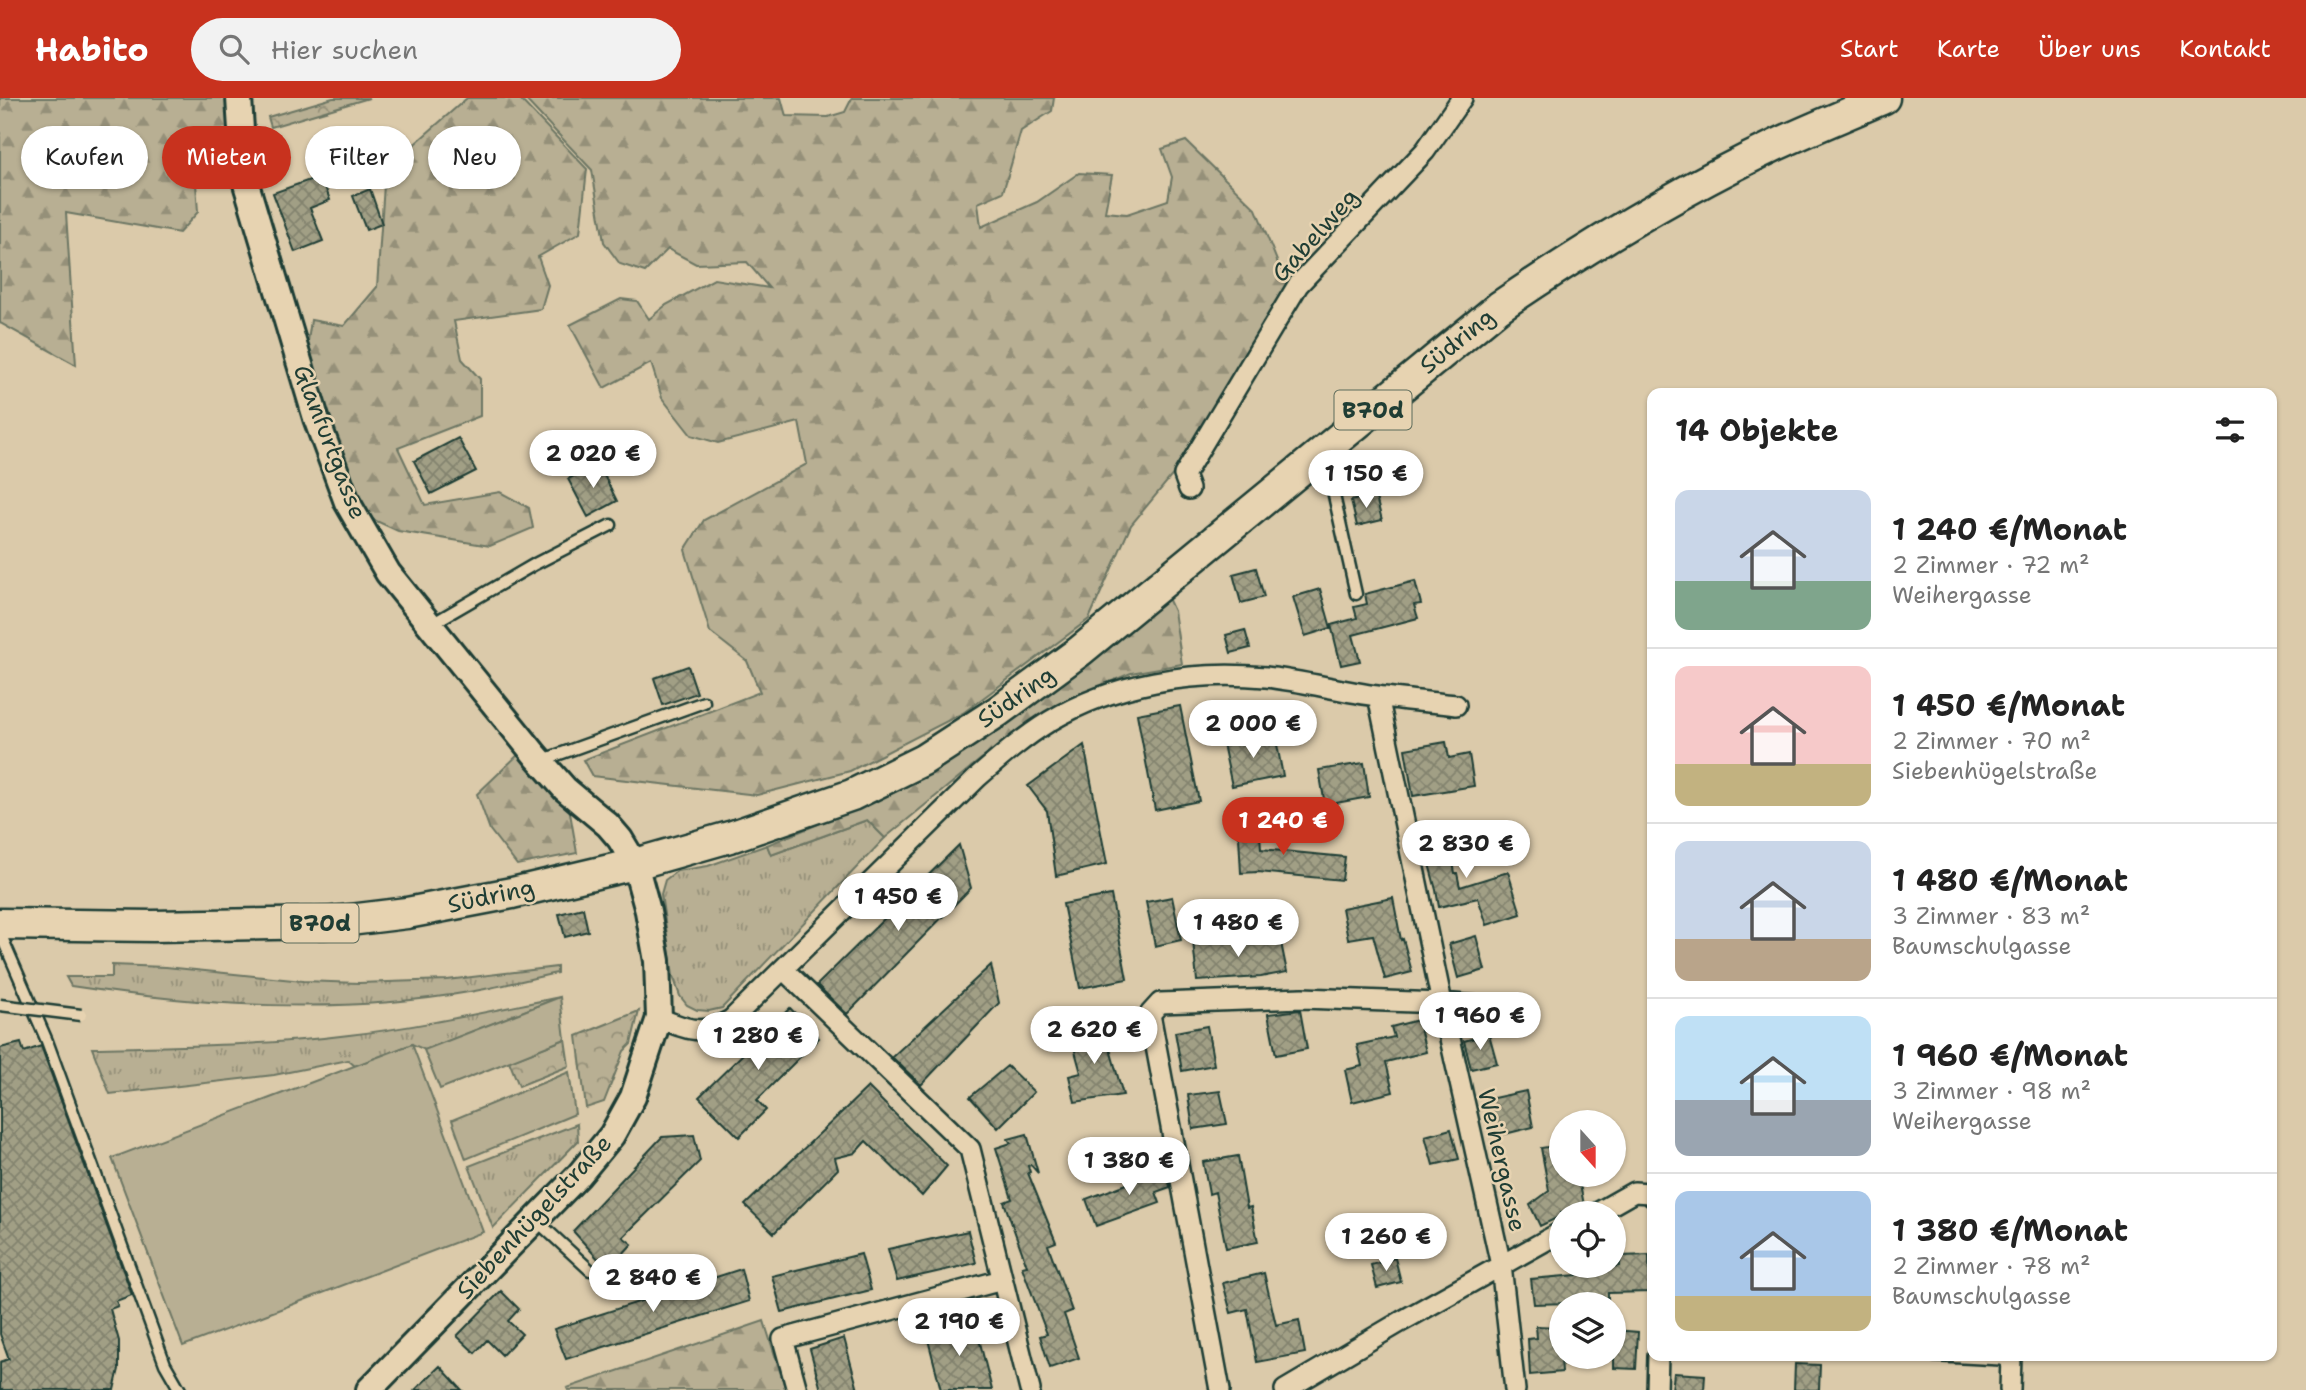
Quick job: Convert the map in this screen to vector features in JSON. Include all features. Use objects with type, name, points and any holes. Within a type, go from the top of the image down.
[{"type":"main road","name":"Südring","points":[[0,924],[153,926],[325,923],[407,913],[635,864],[733,836],[852,796],[923,760],[997,712],[1080,651],[1499,307],[1572,257],[1626,224],[1775,145],[1884,98]]},
{"type":"street","name":"Glanfurtgasse","points":[[239,98],[244,177],[316,418],[347,502],[388,573],[540,761],[565,789],[608,825],[635,864]]},
{"type":"street","name":"Gabelweg","points":[[1189,489],[1184,475],[1297,285],[1425,150],[1462,98]]},
{"type":"street","points":[[659,1018],[680,1027],[700,1031],[715,1029],[731,1020],[978,777],[1013,746],[1050,721],[1088,702],[1144,684],[1191,677],[1232,676],[1266,677],[1378,696],[1456,705]]},
{"type":"street","name":"Weihergasse","points":[[1378,696],[1500,1265],[1515,1390]]},
{"type":"street","name":"Siebenhügelstraße","points":[[371,1390],[579,1175],[612,1135],[633,1097],[659,1018],[657,961],[648,911],[635,864]]},
{"type":"street","points":[[783,969],[970,1149],[1030,1390]]},
{"type":"street","points":[[1220,1390],[1150,1014],[1160,1003],[1302,998],[1442,1003],[1511,1009]]},
{"type":"street","points":[[1618,1201],[1634,1192],[1647,1193]]},
{"type":"street","points":[[1285,1390],[1549,1238]]},
{"type":"street","points":[[797,1390],[783,1339],[1002,1280]]},
{"type":"street","points":[[1657,1390],[1658,1361]]},
{"type":"street","points":[[2010,1361],[2010,1390]]},
{"type":"lane","points":[[1314,457],[1331,482],[1356,594]]},
{"type":"lane","points":[[430,625],[535,564],[611,525]]},
{"type":"lane","points":[[540,761],[704,702]]},
{"type":"lane","points":[[0,933],[47,1041],[161,1352],[180,1390]]},
{"type":"lane","points":[[0,1005],[81,1015]]},
{"type":"lane","points":[[535,1219],[590,1270]]},
{"type":"green space","points":[[0,98],[233,98],[234,126],[162,126],[162,189],[196,189],[198,212],[179,233],[66,213],[76,365],[0,323]]},
{"type":"green space","points":[[333,98],[369,98],[274,126],[271,126],[268,117]]},
{"type":"green space","points":[[467,98],[519,98],[587,169],[580,233],[538,257],[548,285],[541,309],[454,321],[462,359],[480,379],[480,416],[398,448],[425,505],[500,492],[529,508],[533,528],[490,546],[398,531],[372,519],[347,473],[307,348],[311,320],[344,326],[377,287],[384,189],[414,189],[414,145],[428,132],[428,189],[521,189],[521,126],[435,126]]},
{"type":"green space","points":[[524,98],[781,98],[786,116],[828,117],[845,112],[852,98],[1054,98],[1052,111],[1021,131],[1003,192],[978,203],[981,227],[1037,202],[1079,173],[1112,175],[1105,212],[1127,214],[1168,200],[1172,177],[1162,149],[1186,141],[1256,209],[1287,286],[1175,472],[1131,525],[1089,619],[963,713],[850,771],[757,795],[592,776],[583,760],[760,692],[747,661],[710,632],[685,550],[704,520],[807,464],[799,422],[718,443],[691,435],[662,398],[651,363],[604,388],[570,325],[621,299],[637,301],[649,319],[666,305],[714,279],[769,288],[747,262],[696,264],[668,249],[645,272],[620,264],[604,242],[592,170]]},
{"type":"green space","points":[[1167,596],[1174,611],[1182,664],[1131,673],[1077,696],[981,759],[885,838],[867,820],[771,855],[767,845],[889,795],[946,763],[1078,669]]},
{"type":"green space","points":[[522,751],[569,807],[577,853],[517,865],[490,830],[477,794]]},
{"type":"green space","points":[[867,820],[885,838],[722,1008],[697,1010],[687,1005],[680,996],[673,976],[661,894],[665,880],[677,871],[708,866],[767,845],[771,855]]},
{"type":"green space","points":[[112,965],[359,983],[447,980],[557,967],[557,973],[480,990],[419,999],[320,1005],[170,999],[71,986],[66,977],[112,977]]},
{"type":"green space","points":[[560,997],[425,1050],[412,1044],[355,1066],[348,1060],[274,1075],[110,1094],[92,1048],[220,1045],[317,1039],[429,1023]]},
{"type":"green space","points":[[560,997],[565,1039],[440,1089],[424,1050]]},
{"type":"green space","points":[[639,1011],[631,1044],[624,1051],[604,1102],[586,1108],[577,1036]]},
{"type":"green space","points":[[565,1039],[569,1066],[519,1086],[509,1061]]},
{"type":"green space","points":[[412,1044],[483,1232],[183,1346],[112,1158]]},
{"type":"green space","points":[[569,1072],[575,1114],[466,1159],[452,1120]]},
{"type":"green space","points":[[577,1124],[578,1141],[493,1228],[469,1166]]},
{"type":"green space","points":[[764,1321],[786,1390],[567,1388]]},
{"type":"building","points":[[305,182],[305,189],[326,189],[330,200],[310,208],[323,241],[295,252],[273,193],[291,189],[291,187]]},
{"type":"building","points":[[370,189],[382,224],[366,230],[353,196]]},
{"type":"building","points":[[458,438],[476,471],[431,494],[414,461]]},
{"type":"building","points":[[598,463],[617,501],[588,517],[568,479]]},
{"type":"building","points":[[1375,494],[1382,520],[1357,526],[1351,501]]},
{"type":"building","points":[[1256,568],[1264,597],[1241,603],[1233,574]]},
{"type":"building","points":[[1415,581],[1421,604],[1414,605],[1418,618],[1353,635],[1360,661],[1341,665],[1331,625],[1357,618],[1354,607],[1367,604],[1365,594]]},
{"type":"building","points":[[1320,589],[1331,628],[1305,636],[1293,597]]},
{"type":"building","points":[[1245,630],[1250,648],[1231,653],[1226,635]]},
{"type":"building","points":[[688,666],[697,693],[663,705],[654,678]]},
{"type":"building","points":[[1180,706],[1199,801],[1155,810],[1137,714]]},
{"type":"building","points":[[1275,734],[1283,776],[1232,786],[1223,744]]},
{"type":"building","points":[[1446,742],[1449,758],[1469,754],[1474,786],[1413,796],[1405,749]]},
{"type":"building","points":[[1084,745],[1107,864],[1056,876],[1047,811],[1028,786]]},
{"type":"building","points":[[1364,763],[1369,797],[1325,805],[1319,770]]},
{"type":"building","points":[[1259,818],[1261,849],[1345,857],[1342,880],[1258,872],[1241,873],[1238,819]]},
{"type":"building","points":[[1446,825],[1460,887],[1508,872],[1521,914],[1487,925],[1478,898],[1439,907],[1419,830]]},
{"type":"building","points":[[959,845],[971,888],[847,1014],[817,985]]},
{"type":"building","points":[[1111,895],[1127,979],[1080,988],[1063,904]]},
{"type":"building","points":[[1172,897],[1181,940],[1155,946],[1146,902]]},
{"type":"building","points":[[1393,898],[1401,940],[1403,939],[1412,972],[1385,979],[1373,935],[1348,939],[1342,908]]},
{"type":"building","points":[[583,908],[588,931],[565,937],[559,914]]},
{"type":"building","points":[[1476,936],[1485,970],[1458,978],[1449,944]]},
{"type":"building","points":[[1240,937],[1240,946],[1280,938],[1287,972],[1261,977],[1197,981],[1193,941]]},
{"type":"building","points":[[991,965],[999,1003],[921,1085],[892,1057]]},
{"type":"building","points":[[790,1008],[819,1038],[757,1100],[766,1110],[739,1137],[699,1097]]},
{"type":"building","points":[[1300,1010],[1307,1049],[1276,1055],[1268,1014]]},
{"type":"building","points":[[1418,1020],[1426,1052],[1386,1062],[1393,1092],[1352,1102],[1345,1070],[1362,1066],[1357,1045],[1394,1037],[1391,1027]]},
{"type":"building","points":[[1103,1024],[1123,1095],[1075,1102],[1069,1076],[1081,1073],[1070,1033]]},
{"type":"building","points":[[1207,1026],[1214,1065],[1182,1071],[1175,1032]]},
{"type":"building","points":[[1489,1034],[1497,1063],[1471,1069],[1464,1041]]},
{"type":"building","points":[[21,1043],[24,1052],[41,1046],[132,1295],[116,1301],[118,1306],[110,1309],[119,1341],[119,1369],[114,1390],[0,1390],[0,1362],[9,1359],[0,1334],[0,1048]]},
{"type":"building","points":[[1007,1066],[1034,1092],[998,1128],[970,1097]]},
{"type":"building","points":[[868,1087],[947,1166],[922,1196],[866,1141],[855,1153],[835,1158],[838,1169],[774,1233],[745,1205]]},
{"type":"building","points":[[1220,1091],[1227,1124],[1193,1129],[1188,1095]]},
{"type":"building","points":[[1526,1091],[1533,1127],[1497,1136],[1489,1099]]},
{"type":"building","points":[[1451,1129],[1459,1159],[1433,1165],[1425,1136]]},
{"type":"building","points":[[1027,1134],[1038,1173],[1031,1165],[1028,1166],[1028,1173],[1056,1242],[1048,1245],[1072,1311],[1064,1314],[1079,1358],[1050,1368],[1040,1336],[1047,1334],[1022,1267],[1027,1266],[1004,1202],[1012,1199],[996,1148],[1011,1143],[1008,1139]]},
{"type":"building","points":[[694,1135],[700,1161],[623,1237],[632,1244],[608,1270],[573,1231],[662,1137]]},
{"type":"building","points":[[1549,1147],[1549,1187],[1581,1187],[1583,1201],[1549,1201],[1549,1222],[1540,1226],[1530,1205],[1549,1191],[1541,1148]]},
{"type":"building","points":[[1238,1156],[1247,1208],[1251,1207],[1258,1242],[1226,1248],[1215,1192],[1209,1194],[1203,1162]]},
{"type":"building","points":[[1165,1165],[1170,1187],[1156,1192],[1160,1203],[1096,1226],[1086,1199],[1151,1175],[1150,1170]]},
{"type":"building","points":[[968,1231],[976,1263],[897,1281],[888,1249]]},
{"type":"building","points":[[861,1254],[871,1290],[782,1312],[772,1276]]},
{"type":"building","points":[[1647,1255],[1647,1292],[1549,1292],[1549,1304],[1534,1304],[1531,1279],[1626,1278],[1626,1256]]},
{"type":"building","points":[[1395,1258],[1401,1282],[1377,1288],[1371,1265]]},
{"type":"building","points":[[741,1269],[749,1301],[566,1359],[554,1329]]},
{"type":"building","points":[[1264,1273],[1276,1325],[1299,1320],[1305,1353],[1257,1362],[1247,1309],[1231,1313],[1223,1283]]},
{"type":"building","points":[[501,1291],[519,1309],[508,1321],[522,1334],[502,1355],[487,1340],[475,1353],[457,1336]]},
{"type":"building","points":[[974,1319],[992,1390],[941,1390],[926,1332]]},
{"type":"building","points":[[1536,1326],[1549,1327],[1549,1369],[1562,1369],[1562,1372],[1530,1375],[1528,1339],[1537,1338]]},
{"type":"building","points":[[1626,1331],[1638,1332],[1636,1369],[1626,1369]]},
{"type":"building","points":[[844,1338],[858,1390],[821,1390],[810,1349]]},
{"type":"building","points":[[1795,1364],[1820,1365],[1819,1390],[1794,1390]]},
{"type":"building","points":[[440,1366],[462,1390],[415,1390]]},
{"type":"building","points":[[1674,1373],[1705,1375],[1704,1390],[1672,1390]]}]
